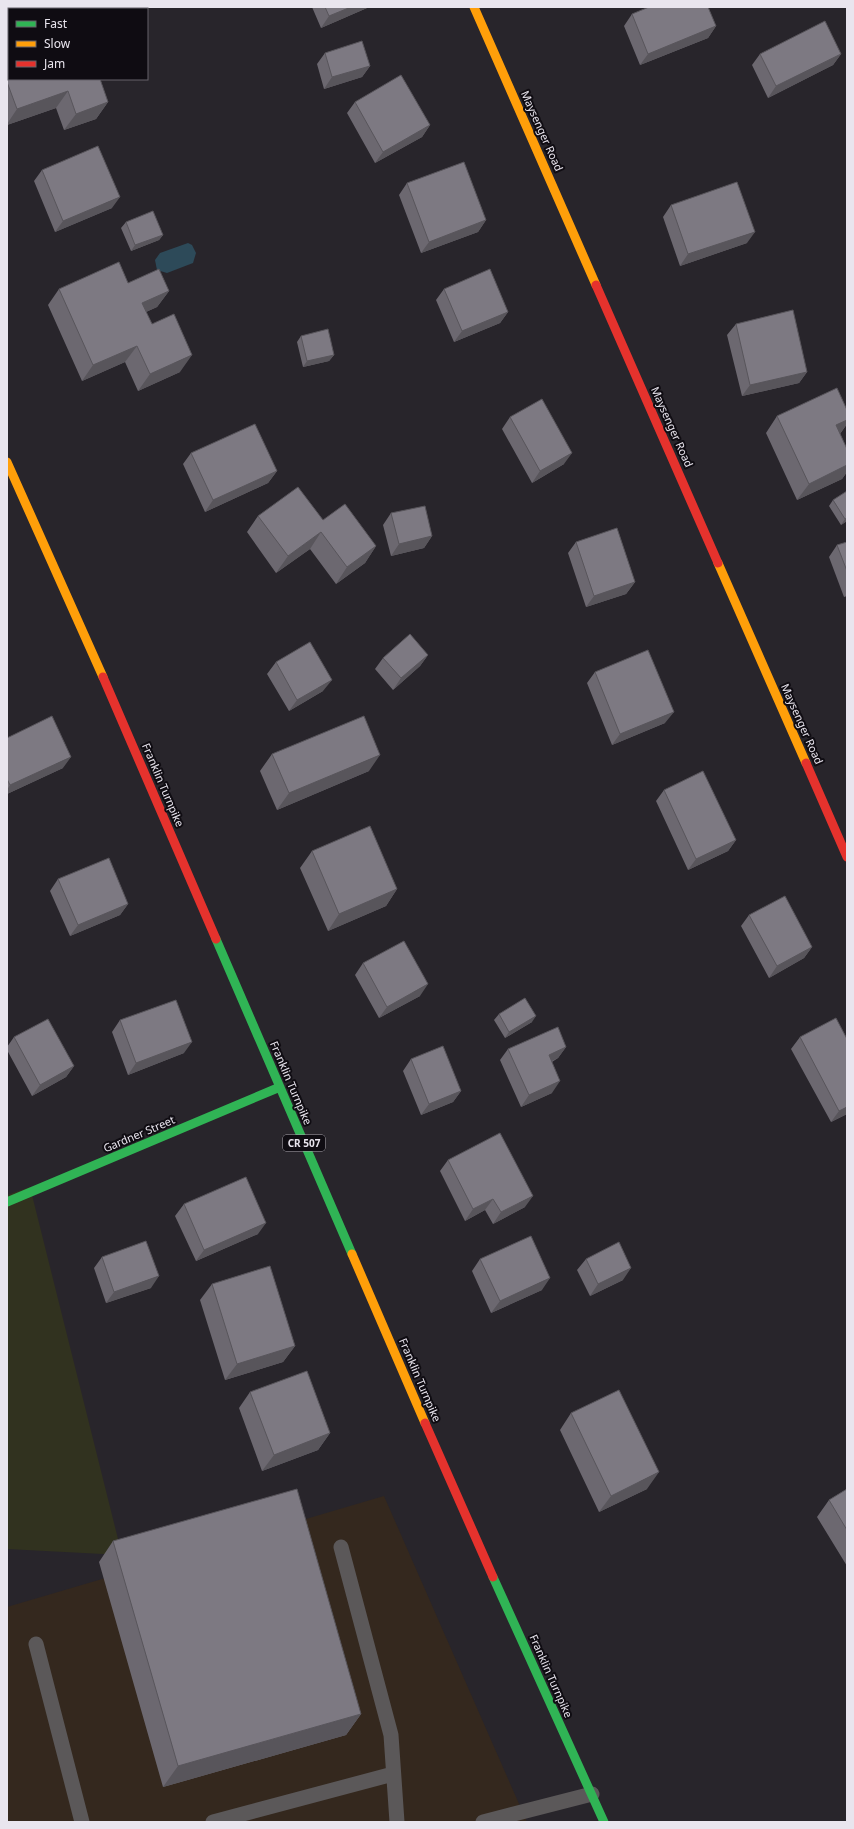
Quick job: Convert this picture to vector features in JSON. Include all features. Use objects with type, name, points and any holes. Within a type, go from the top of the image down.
[{"type":"main road","name":"Maysenger Road","points":[[474,7],[847,857]]},
{"type":"main road","name":"Franklin Turnpike","points":[[7,462],[89,644],[446,1472],[604,1822]]},
{"type":"main road","name":"Gardner Street","points":[[7,1202],[280,1087]]},
{"type":"lane","points":[[341,1547],[391,1735],[397,1822]]},
{"type":"lane","points":[[36,1644],[82,1822]]},
{"type":"lane","points":[[213,1822],[393,1774]]},
{"type":"lane","points":[[483,1822],[592,1794]]},
{"type":"shaded area","points":[[384,1496],[527,1822],[7,1822],[7,1607]]},
{"type":"green space","points":[[30,1187],[122,1555],[7,1549],[7,1195]]},
{"type":"water","points":[[188,243],[192,245],[196,253],[193,263],[167,273],[157,270],[155,260],[160,253]]},
{"type":"building","points":[[11,7],[31,7],[30,8]]},
{"type":"building","points":[[325,7],[351,7],[329,16]]},
{"type":"building","points":[[649,7],[708,7],[716,26],[648,54],[632,14]]},
{"type":"building","points":[[825,21],[841,54],[776,86],[760,54]]},
{"type":"building","points":[[362,41],[370,66],[332,77],[325,53]]},
{"type":"building","points":[[7,57],[8,80],[100,80],[108,102],[76,114],[68,91],[17,109],[7,82]]},
{"type":"building","points":[[401,75],[430,125],[383,152],[355,102]]},
{"type":"building","points":[[98,146],[120,197],[63,221],[42,170]]},
{"type":"building","points":[[464,162],[486,220],[429,242],[407,183]]},
{"type":"building","points":[[737,182],[755,232],[688,254],[671,205]]},
{"type":"building","points":[[153,211],[163,235],[135,245],[126,222]]},
{"type":"building","points":[[119,262],[128,283],[159,269],[169,291],[142,303],[152,324],[174,314],[192,355],[150,374],[137,346],[93,365],[59,289]]},
{"type":"building","points":[[490,269],[508,312],[462,331],[444,289]]},
{"type":"building","points":[[793,310],[807,372],[750,385],[736,324]]},
{"type":"building","points":[[328,329],[334,355],[307,361],[301,336]]},
{"type":"building","points":[[837,388],[847,410],[847,420],[836,425],[847,449],[847,465],[809,484],[777,416]]},
{"type":"building","points":[[542,399],[572,453],[540,471],[510,417]]},
{"type":"building","points":[[255,424],[277,471],[213,500],[191,453]]},
{"type":"building","points":[[298,487],[323,520],[345,504],[376,546],[347,567],[321,532],[288,556],[258,516]]},
{"type":"building","points":[[847,491],[847,518],[845,519],[833,500]]},
{"type":"building","points":[[425,506],[432,536],[399,544],[391,513]]},
{"type":"building","points":[[617,528],[635,582],[594,596],[576,542]]},
{"type":"building","points":[[847,542],[847,571],[837,545]]},
{"type":"building","points":[[410,634],[428,655],[401,678],[383,658]]},
{"type":"building","points":[[310,642],[332,680],[297,700],[276,662]]},
{"type":"building","points":[[648,650],[674,712],[620,734],[595,672]]},
{"type":"building","points":[[52,716],[71,757],[10,785],[7,779],[7,738]]},
{"type":"building","points":[[364,716],[380,755],[289,793],[272,754]]},
{"type":"building","points":[[703,771],[736,840],[696,859],[664,790]]},
{"type":"building","points":[[370,826],[397,889],[339,914],[312,851]]},
{"type":"building","points":[[109,858],[128,904],[78,925],[58,879]]},
{"type":"building","points":[[785,896],[812,947],[777,966],[749,915]]},
{"type":"building","points":[[404,941],[428,984],[387,1007],[363,963]]},
{"type":"building","points":[[525,998],[536,1016],[509,1032],[499,1014]]},
{"type":"building","points":[[176,1000],[192,1042],[136,1063],[120,1020]]},
{"type":"building","points":[[836,1018],[847,1039],[847,1107],[839,1111],[800,1037]]},
{"type":"building","points":[[48,1019],[74,1066],[40,1085],[14,1037]]},
{"type":"building","points":[[558,1027],[566,1047],[549,1055],[560,1081],[529,1095],[508,1049]]},
{"type":"building","points":[[443,1046],[461,1091],[429,1104],[411,1059]]},
{"type":"building","points":[[500,1133],[533,1196],[501,1212],[493,1199],[473,1209],[448,1160]]},
{"type":"building","points":[[246,1177],[266,1223],[204,1250],[184,1204]]},
{"type":"building","points":[[531,1236],[550,1278],[500,1301],[480,1259]]},
{"type":"building","points":[[146,1241],[159,1276],[114,1292],[102,1257]]},
{"type":"building","points":[[619,1242],[631,1268],[598,1284],[586,1259]]},
{"type":"building","points":[[270,1266],[295,1346],[237,1364],[212,1284]]},
{"type":"building","points":[[307,1371],[330,1433],[274,1455],[250,1392]]},
{"type":"building","points":[[619,1390],[659,1472],[611,1496],[571,1413]]},
{"type":"building","points":[[297,1489],[361,1714],[178,1766],[113,1541]]},
{"type":"building","points":[[847,1489],[847,1530],[829,1500]]},
{"type":"traffic: fast","points":[[216,939],[352,1254]]},
{"type":"traffic: fast","points":[[7,1202],[280,1087]]},
{"type":"traffic: fast","points":[[493,1577],[604,1822]]},
{"type":"traffic: slow","points":[[474,7],[596,285]]},
{"type":"traffic: slow","points":[[7,462],[103,677]]},
{"type":"traffic: slow","points":[[718,563],[806,763]]},
{"type":"traffic: slow","points":[[352,1254],[425,1423]]},
{"type":"traffic: jam","points":[[596,285],[718,563]]},
{"type":"traffic: jam","points":[[103,677],[216,939]]},
{"type":"traffic: jam","points":[[806,763],[847,857]]},
{"type":"traffic: jam","points":[[425,1423],[493,1577]]}]
